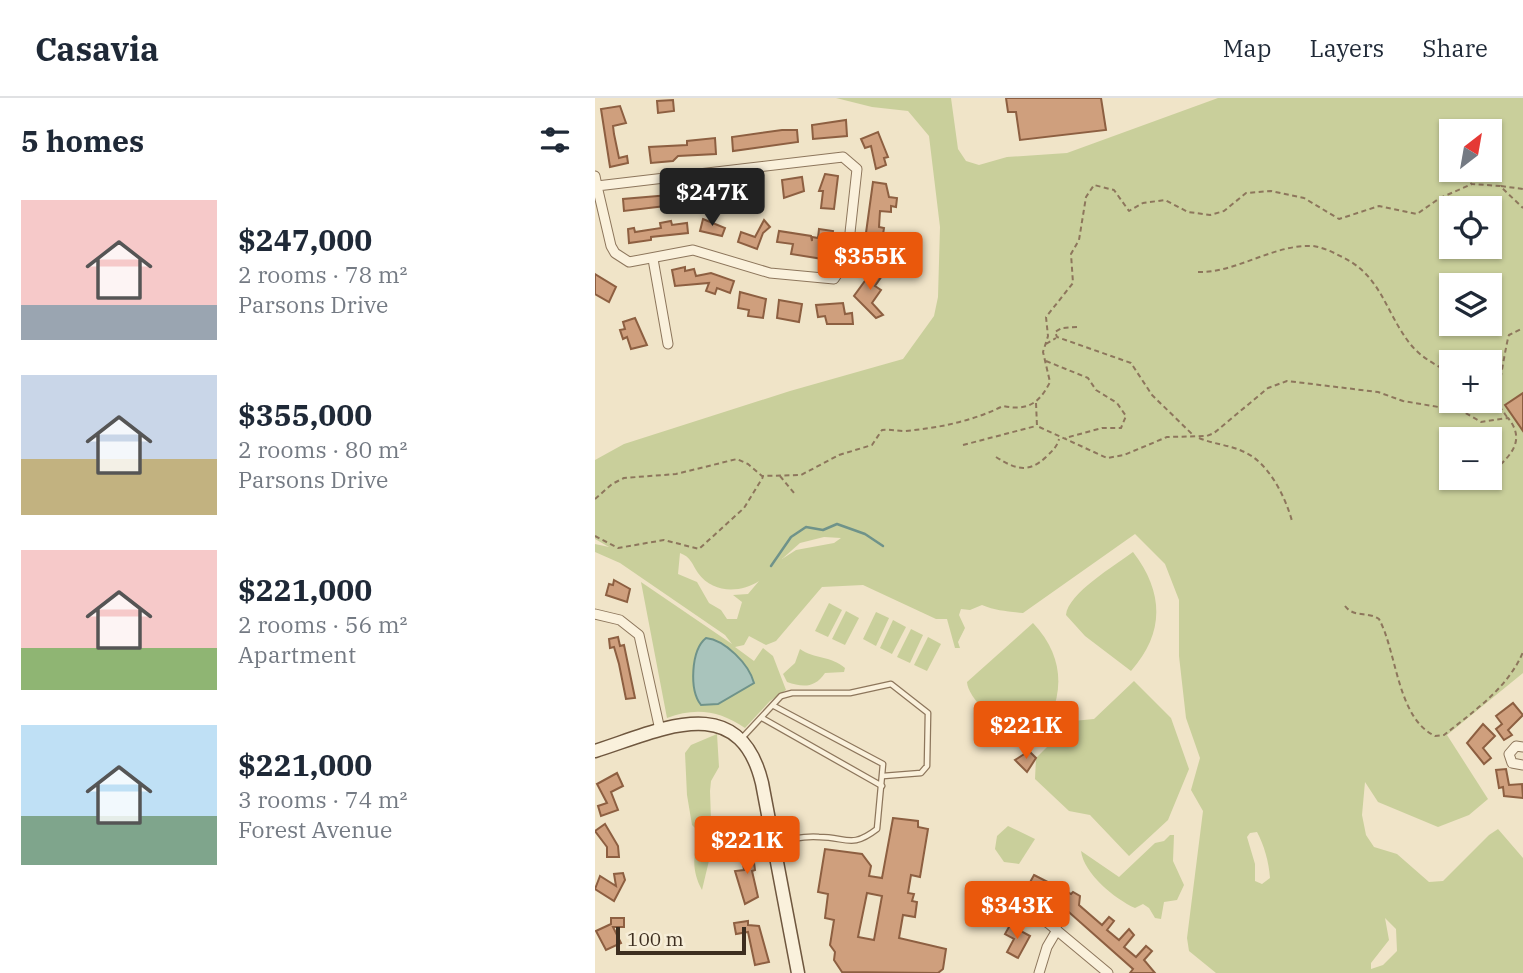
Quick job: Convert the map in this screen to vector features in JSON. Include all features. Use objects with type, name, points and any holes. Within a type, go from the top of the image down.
[{"type":"street","points":[[835,157],[849,159],[857,169],[847,260],[834,279],[770,273],[693,250],[653,260],[629,262],[615,253],[596,181],[835,157]]},
{"type":"street","points":[[653,260],[667,344]]},
{"type":"street","points":[[595,614],[620,620],[639,635],[660,730]]},
{"type":"street","points":[[595,751],[660,730],[688,723],[707,723],[723,728],[740,740],[754,755],[798,973]]},
{"type":"street","points":[[1523,747],[1516,746],[1509,754],[1512,763],[1523,765]]},
{"type":"street","points":[[1017,904],[1056,930],[1108,973]]},
{"type":"street","points":[[1039,973],[1045,952],[1056,930]]},
{"type":"lane","points":[[740,740],[781,696],[792,693],[850,693],[891,684],[928,713],[927,766],[921,773],[883,776]]},
{"type":"lane","points":[[774,706],[883,764],[877,829],[863,840],[844,842],[822,836],[790,839],[774,845]]},
{"type":"lane","points":[[762,718],[882,786]]},
{"type":"path","points":[[1037,426],[1037,402],[1049,382],[1045,360],[1048,314],[1073,283],[1071,254],[1079,240],[1086,197],[1094,184],[1114,191],[1129,211],[1150,201],[1165,200],[1188,212],[1210,215],[1224,211],[1245,193],[1271,191],[1297,195],[1343,220],[1379,206],[1417,214],[1440,198],[1472,184],[1523,189]]},
{"type":"path","points":[[1500,186],[1523,208]]},
{"type":"path","points":[[1198,272],[1212,272],[1260,256],[1313,246],[1333,253],[1364,269],[1410,343],[1423,356],[1439,365]]},
{"type":"path","points":[[1048,332],[1077,327]]},
{"type":"path","points":[[1502,372],[1506,338],[1523,328]]},
{"type":"path","points":[[1055,332],[1057,337],[1131,363],[1152,395],[1196,437],[1243,451],[1269,471],[1275,486],[1286,499],[1292,521]]},
{"type":"path","points":[[1045,345],[1057,337]]},
{"type":"path","points":[[1045,360],[1088,378],[1096,390],[1117,403],[1126,416],[1121,428],[1102,428],[1060,438]]},
{"type":"path","points":[[963,445],[1037,426],[1107,458],[1124,455],[1167,437],[1207,436],[1221,429],[1268,388],[1287,381],[1378,392],[1403,401],[1462,411],[1481,422],[1508,418]]},
{"type":"path","points":[[595,499],[611,484],[624,478],[676,474],[737,459],[744,461],[763,476],[800,475],[839,455],[853,453],[872,444],[882,430],[909,430],[964,421],[986,416],[1003,406],[1021,409],[1037,402]]},
{"type":"path","points":[[1502,410],[1518,435],[1510,456],[1502,463]]},
{"type":"path","points":[[996,457],[1018,468],[1030,468],[1057,445],[1060,438]]},
{"type":"path","points":[[595,536],[618,548],[664,541],[699,550],[744,508],[763,476]]},
{"type":"path","points":[[779,476],[794,493]]},
{"type":"path","points":[[1345,606],[1354,613],[1369,614],[1379,619],[1408,703],[1423,726],[1435,736],[1444,735],[1492,694],[1513,673],[1523,652]]},
{"type":"green space","points":[[836,98],[951,98],[958,149],[966,161],[979,165],[1007,157],[1067,153],[1218,98],[1523,98],[1523,673],[1447,735],[1488,799],[1469,815],[1438,827],[1378,802],[1365,782],[1362,815],[1366,835],[1374,847],[1397,854],[1429,882],[1443,881],[1498,829],[1523,858],[1523,973],[1216,973],[1189,951],[1187,938],[1203,811],[1191,790],[1200,758],[1186,718],[1179,656],[1179,600],[1165,564],[1135,534],[1023,613],[982,605],[970,610],[961,609],[959,615],[965,628],[958,642],[960,648],[955,648],[947,619],[936,619],[863,585],[822,587],[776,641],[766,645],[749,636],[744,645],[735,647],[754,661],[763,648],[773,656],[786,690],[770,701],[745,728],[707,712],[667,718],[641,582],[732,644],[725,635],[620,563],[595,552],[595,544],[609,547],[595,539],[595,460],[624,444],[790,391],[903,359],[934,316],[938,297],[940,227],[929,136],[908,111],[872,107]],"holes":[[[824,537],[841,538],[834,543],[796,550],[782,559],[800,543]],[[680,553],[689,559],[704,580],[719,588],[744,588],[759,581],[748,594],[733,595],[742,602],[737,619],[727,619],[721,610],[709,603],[697,582],[678,574]],[[1257,832],[1266,854],[1270,878],[1262,884],[1255,881],[1255,864],[1247,837],[1250,833]],[[1385,918],[1396,929],[1397,951],[1383,965],[1371,969],[1371,963],[1389,940]]]},
{"type":"green space","points":[[1133,552],[1151,582],[1156,612],[1150,642],[1131,671],[1085,636],[1066,615],[1075,598],[1084,589]]},
{"type":"green space","points":[[829,603],[842,610],[828,637],[815,631]]},
{"type":"green space","points":[[846,611],[859,618],[845,645],[832,639]]},
{"type":"green space","points":[[876,612],[889,618],[876,646],[863,639]]},
{"type":"green space","points":[[893,620],[906,627],[892,654],[880,648]]},
{"type":"green space","points":[[1033,623],[1053,653],[1058,685],[1050,716],[1031,746],[1003,728],[983,709],[969,690],[967,682]]},
{"type":"green space","points":[[911,629],[923,635],[910,663],[897,657]]},
{"type":"green space","points":[[928,637],[941,644],[927,671],[914,665]]},
{"type":"green space","points":[[800,649],[840,664],[845,668],[844,672],[825,673],[817,682],[807,685],[787,682],[783,674],[795,663]]},
{"type":"green space","points":[[1134,681],[1171,718],[1189,769],[1168,820],[1129,856],[1090,815],[1069,811],[1035,779],[1036,758],[1073,721],[1094,719]]},
{"type":"green space","points":[[717,734],[719,767],[711,781],[710,791],[712,848],[702,890],[694,862],[700,833],[692,825],[685,753],[691,745]]},
{"type":"green space","points":[[1008,826],[1035,839],[1019,864],[1004,862],[995,849],[997,836]]},
{"type":"green space","points":[[1174,835],[1173,861],[1184,885],[1177,900],[1164,902],[1161,919],[1155,918],[1143,904],[1135,908],[1119,899],[1094,877],[1083,860],[1081,851],[1119,877],[1155,843],[1164,841]]},
{"type":"water","points":[[706,638],[721,643],[735,654],[747,668],[754,683],[718,704],[701,705],[695,690],[693,670],[697,651]]},
{"type":"building","points":[[1006,98],[1101,98],[1106,130],[1020,140],[1016,112],[1008,112]]},
{"type":"building","points":[[673,100],[674,111],[658,113],[657,101]]},
{"type":"building","points":[[620,106],[626,123],[613,126],[614,134],[619,158],[627,156],[628,163],[610,167],[601,109]]},
{"type":"building","points":[[846,120],[847,136],[813,139],[812,125]]},
{"type":"building","points":[[797,130],[798,142],[733,151],[732,137]]},
{"type":"building","points":[[878,132],[888,157],[884,158],[886,165],[876,169],[871,146],[865,148],[861,139]]},
{"type":"building","points":[[715,138],[716,154],[678,156],[673,161],[651,163],[649,147],[687,145],[687,141]]},
{"type":"building","points":[[825,174],[838,176],[834,209],[821,208],[823,191],[819,191]]},
{"type":"building","points":[[802,177],[804,191],[784,198],[782,180]]},
{"type":"building","points":[[873,182],[886,184],[889,197],[897,198],[896,207],[891,206],[891,212],[880,211],[879,227],[884,228],[882,241],[888,241],[880,258],[868,256],[870,241],[865,240]]},
{"type":"building","points":[[758,185],[760,199],[734,202],[733,188]]},
{"type":"building","points":[[714,189],[716,200],[695,202],[694,191]]},
{"type":"building","points":[[681,194],[682,204],[624,211],[623,199]]},
{"type":"building","points":[[703,219],[725,228],[722,236],[700,231]]},
{"type":"building","points":[[764,220],[770,227],[763,233],[757,249],[738,242],[741,232],[755,237]]},
{"type":"building","points":[[671,221],[672,225],[687,223],[688,233],[651,237],[651,240],[629,243],[628,229],[634,228],[635,232],[661,228],[660,223]]},
{"type":"building","points":[[819,229],[833,231],[829,260],[791,254],[793,244],[777,242],[779,231],[811,236],[812,241],[812,237],[818,238]]},
{"type":"building","points":[[685,267],[685,271],[694,269],[696,276],[711,273],[734,281],[730,293],[717,288],[715,294],[706,291],[709,283],[675,286],[672,270]]},
{"type":"building","points":[[875,267],[884,273],[875,286],[881,290],[872,303],[883,315],[876,318],[854,296]]},
{"type":"building","points":[[595,274],[616,287],[609,302],[595,294]]},
{"type":"building","points":[[740,292],[766,299],[763,318],[748,316],[749,310],[738,308]]},
{"type":"building","points":[[779,300],[802,304],[799,322],[777,318]]},
{"type":"building","points":[[843,303],[845,314],[852,313],[853,324],[827,324],[825,316],[818,317],[816,305]]},
{"type":"building","points":[[635,318],[647,345],[631,349],[627,337],[623,339],[620,330],[625,329],[623,322]]},
{"type":"building","points":[[1523,393],[1523,431],[1505,405]]},
{"type":"building","points":[[614,580],[630,589],[627,602],[606,595],[609,584],[613,585]]},
{"type":"building","points":[[618,637],[620,646],[624,645],[635,698],[626,699],[614,647],[610,648],[609,639]]},
{"type":"building","points":[[1513,703],[1523,715],[1508,730],[1512,735],[1504,740],[1496,729],[1502,724],[1496,716]]},
{"type":"building","points":[[1483,724],[1495,736],[1483,748],[1491,758],[1484,764],[1467,743]]},
{"type":"building","points":[[1029,751],[1036,758],[1027,772],[1015,760]]},
{"type":"building","points":[[1506,769],[1509,785],[1522,784],[1523,798],[1504,796],[1503,787],[1499,788],[1496,770]]},
{"type":"building","points":[[617,773],[623,786],[611,792],[618,810],[601,816],[598,806],[607,803],[597,784]]},
{"type":"building","points":[[893,818],[918,821],[918,827],[928,829],[920,877],[911,875],[908,893],[914,894],[912,901],[917,902],[915,917],[903,915],[899,938],[946,949],[943,969],[938,973],[842,972],[834,960],[835,952],[830,945],[834,920],[825,918],[828,894],[818,892],[825,849],[862,854],[871,866],[869,876],[882,878]],"holes":[[[867,893],[882,896],[874,940],[858,937]]]},
{"type":"building","points":[[605,824],[618,846],[619,857],[607,857],[607,847],[595,831]]},
{"type":"building","points":[[746,842],[748,856],[753,855],[755,870],[752,871],[758,897],[745,904],[735,871],[744,870],[740,843]]},
{"type":"building","points":[[623,873],[625,880],[614,901],[595,889],[600,876],[616,886],[614,874]]},
{"type":"building","points":[[1034,875],[1080,896],[1079,905],[1102,925],[1109,917],[1114,921],[1107,930],[1119,940],[1129,929],[1134,935],[1124,947],[1136,957],[1146,946],[1152,951],[1144,960],[1155,973],[1130,973],[1133,969],[1062,906],[1028,886]]},
{"type":"building","points":[[611,918],[624,918],[624,927],[613,927],[621,943],[606,950],[596,931],[611,924]]},
{"type":"building","points":[[748,921],[748,925],[759,926],[769,962],[755,965],[748,932],[736,934],[734,923]]},
{"type":"building","points":[[1010,925],[1030,936],[1018,958],[1007,952],[1014,939],[1005,934]]},
{"type":"waterway","points":[[771,566],[791,537],[806,527],[823,530],[837,524],[865,534],[883,546]]}]
